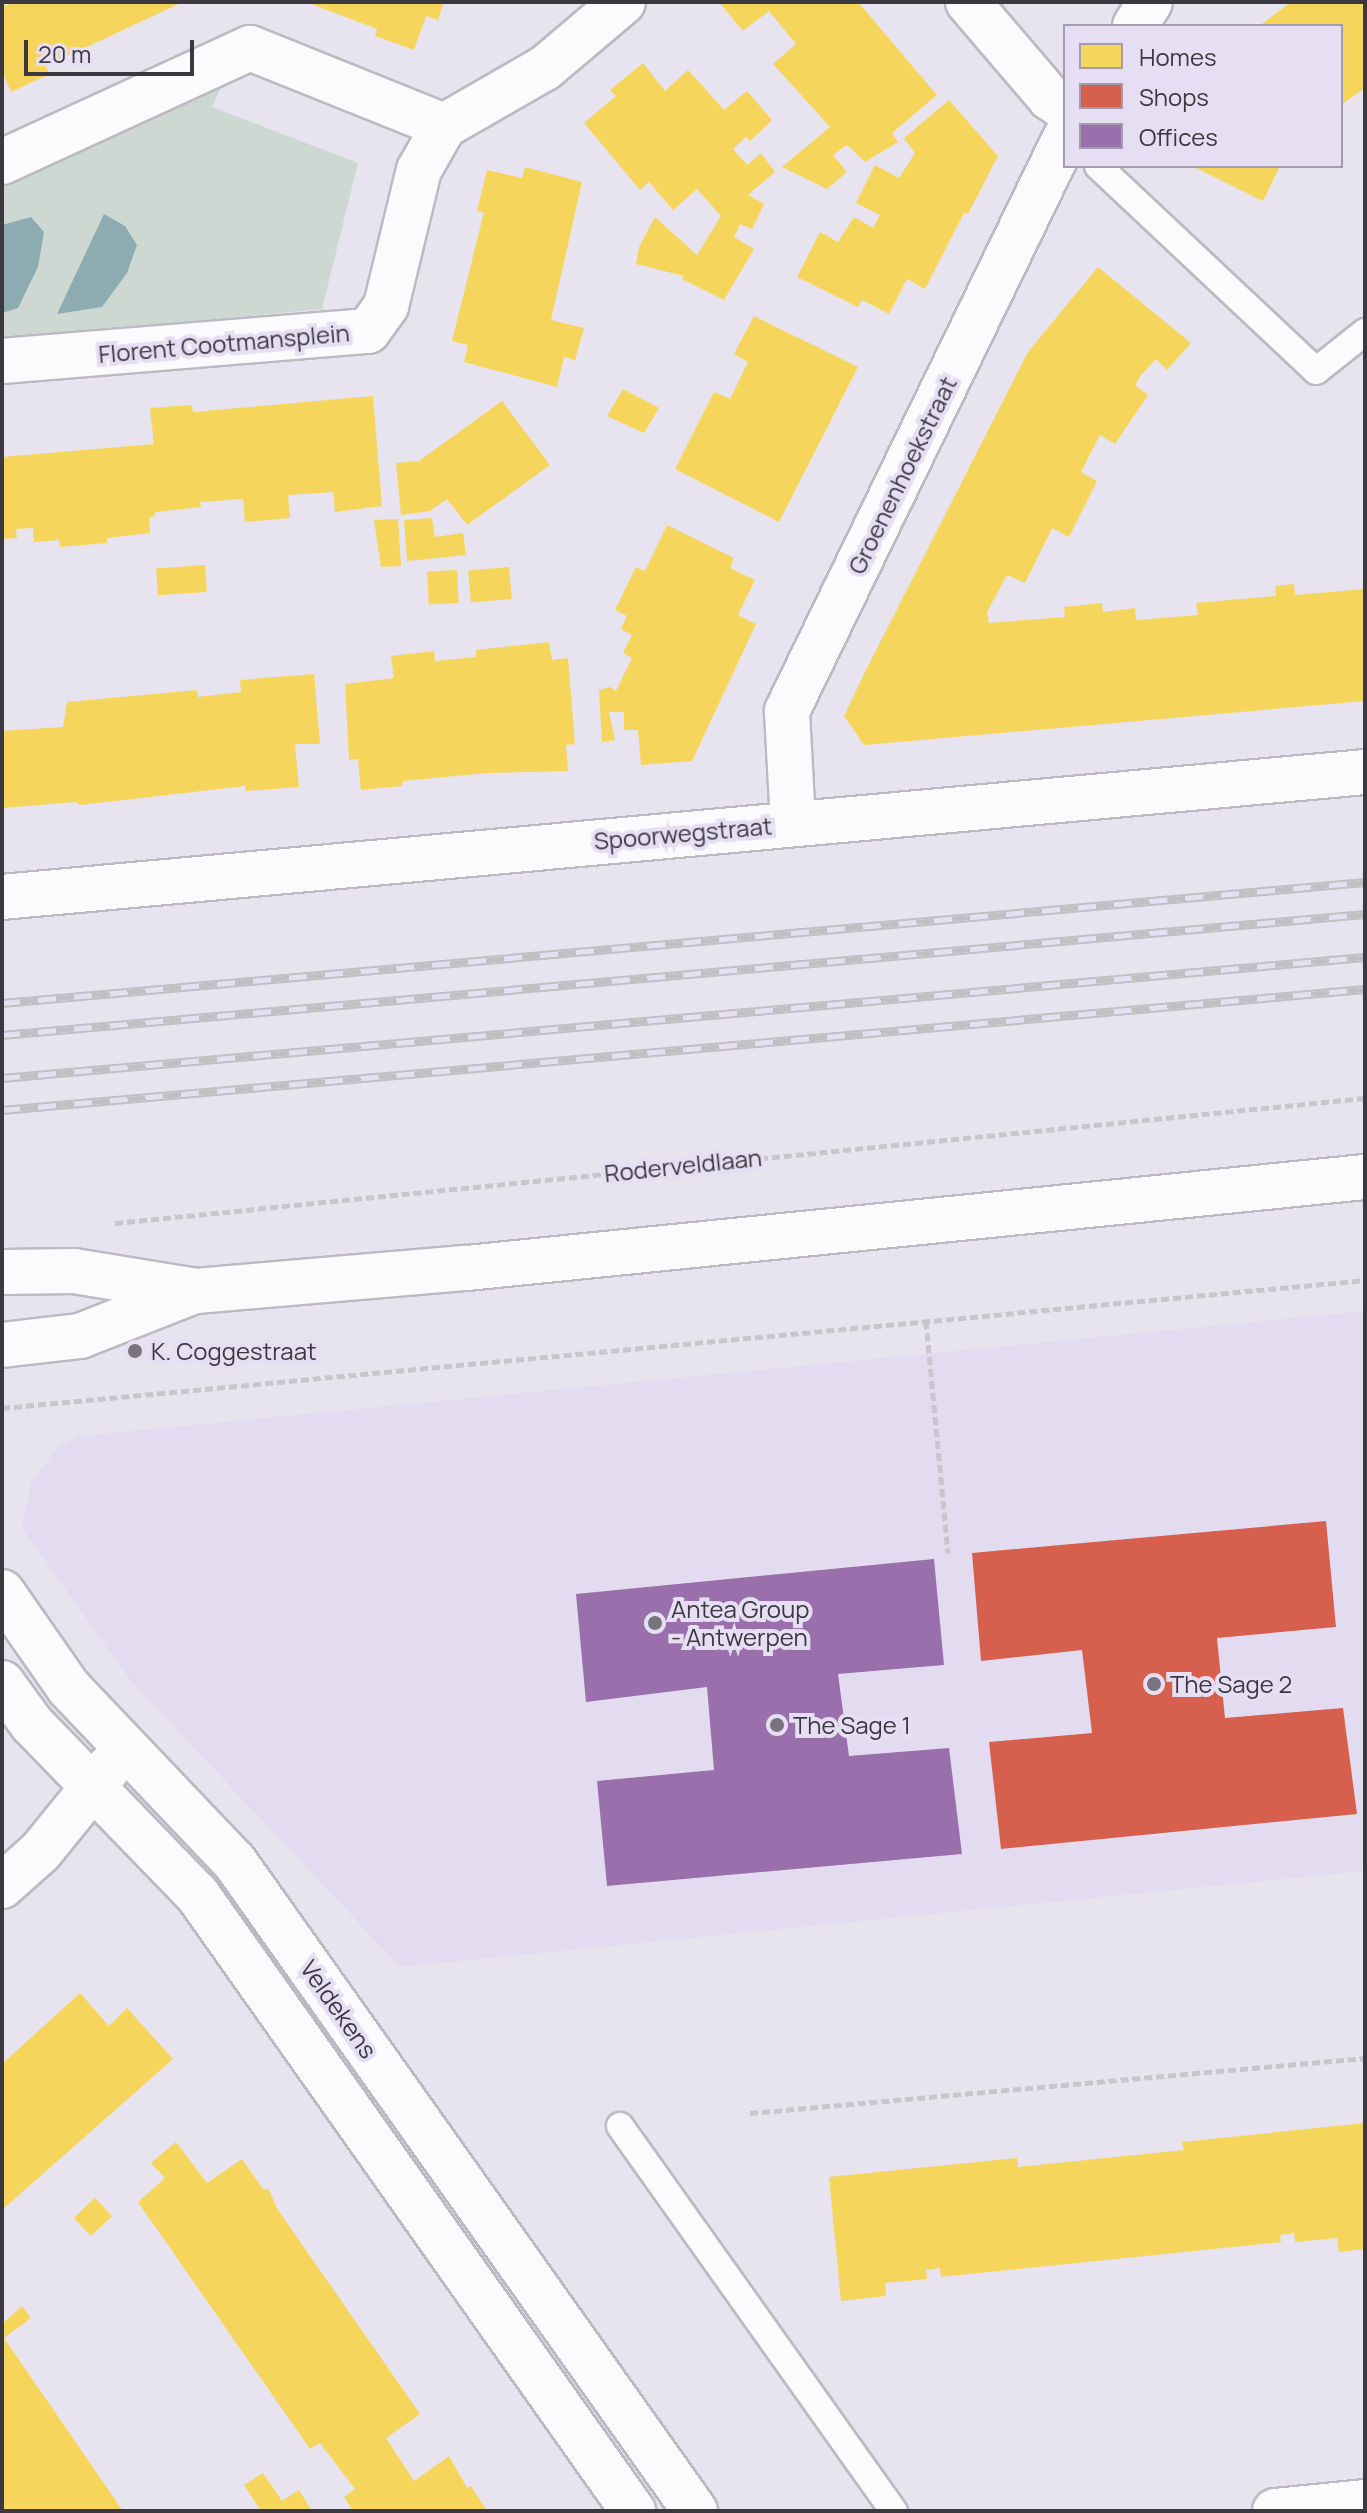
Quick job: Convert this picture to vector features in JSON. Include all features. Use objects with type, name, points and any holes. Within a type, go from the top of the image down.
[{"type":"street","points":[[2,162],[250,48],[444,126],[545,68],[623,2]]},
{"type":"street","points":[[968,2],[1050,98],[1063,125]]},
{"type":"street","points":[[1136,24],[1150,2]]},
{"type":"street","name":"Florent Cootmansplein","points":[[2,361],[368,331],[386,306],[419,170],[444,126]]},
{"type":"street","name":"Groenenhoekstraat","points":[[793,823],[787,711],[1063,157]]},
{"type":"street","name":"Spoorwegstraat","points":[[2,897],[1365,772]]},
{"type":"street","points":[[2,1272],[74,1271],[196,1291],[467,1268],[1365,1177]]},
{"type":"street","points":[[2,1345],[80,1336],[196,1291]]},
{"type":"street","name":"Veldekens","points":[[2,1592],[69,1688],[234,1861],[695,2511]]},
{"type":"street","name":"Veldekens","points":[[2,1683],[32,1724],[197,1894],[633,2511]]},
{"type":"street","points":[[2,1886],[41,1851],[125,1748]]},
{"type":"street","points":[[493,2313],[534,2284]]},
{"type":"street","points":[[1275,2511],[1365,2502]]},
{"type":"lane","points":[[1100,168],[1316,371],[1365,332]]},
{"type":"lane","points":[[620,2126],[894,2511]]},
{"type":"path","name":"Roderveldlaan","points":[[102,1224],[1365,1098]]},
{"type":"path","points":[[2,1408],[1365,1280]]},
{"type":"path","points":[[926,1321],[948,1553]]},
{"type":"path","points":[[750,2113],[1365,2058]]},
{"type":"shaded area","points":[[229,70],[212,107],[358,163],[322,309],[2,339],[2,184],[201,91]]},
{"type":"shaded area","points":[[1365,1311],[1365,1871],[400,1967],[130,1680],[22,1528],[31,1483],[58,1447],[80,1436]]},
{"type":"water","points":[[104,214],[125,226],[137,245],[127,273],[102,307],[57,314]]},
{"type":"water","points":[[31,217],[44,232],[38,267],[18,308],[2,313],[2,225]]},
{"type":"building: Homes","points":[[13,2],[183,2],[46,66],[50,74],[11,92],[2,71],[2,7]]},
{"type":"building: Homes","points":[[306,2],[444,2],[438,20],[426,16],[414,50],[375,36],[377,29]]},
{"type":"building: Homes","points":[[719,2],[858,2],[937,95],[892,133],[898,142],[865,162],[847,145],[833,155],[847,172],[827,189],[782,167],[830,127],[773,64],[796,44],[769,11],[743,31]]},
{"type":"building: Homes","points":[[1291,2],[1365,2],[1365,88],[1343,104],[1343,24],[1262,24]]},
{"type":"building: Homes","points":[[643,63],[665,91],[688,70],[724,110],[747,91],[772,120],[750,141],[746,137],[733,149],[747,165],[761,153],[775,172],[748,195],[764,204],[752,229],[740,224],[734,237],[754,249],[724,300],[682,279],[684,276],[636,264],[639,247],[655,217],[697,255],[721,216],[697,189],[673,210],[649,182],[640,190],[584,123],[616,96],[610,90]]},
{"type":"building: Homes","points":[[949,100],[998,156],[925,289],[907,279],[889,314],[862,300],[858,307],[797,277],[820,232],[838,242],[854,217],[873,228],[880,215],[856,203],[875,165],[899,178],[915,153],[904,138]]},
{"type":"building: Homes","points":[[525,167],[582,182],[551,320],[584,328],[575,360],[564,357],[557,387],[464,362],[468,345],[452,341],[484,212],[477,211],[487,170],[522,178]]},
{"type":"building: Homes","points":[[1196,168],[1279,168],[1263,201]]},
{"type":"building: Homes","points":[[1098,267],[1191,343],[1167,370],[1156,359],[1141,375],[1135,385],[1148,395],[1115,444],[1100,435],[1081,472],[1097,481],[1069,537],[1052,528],[1025,583],[1007,575],[987,612],[989,623],[1065,617],[1064,607],[1102,603],[1103,612],[1135,608],[1136,620],[1198,615],[1196,603],[1276,596],[1275,586],[1294,584],[1295,595],[1365,589],[1365,701],[864,745],[844,716],[866,670],[1028,352]]},
{"type":"building: Homes","points":[[754,316],[858,367],[779,522],[675,469],[714,392],[730,399],[748,362],[734,354]]},
{"type":"building: Homes","points":[[623,389],[659,408],[644,433],[607,416]]},
{"type":"building: Homes","points":[[373,396],[382,506],[335,512],[333,492],[288,495],[290,518],[245,522],[243,499],[200,502],[201,507],[155,512],[155,516],[149,517],[150,533],[107,538],[107,543],[60,547],[59,540],[34,542],[33,528],[16,529],[17,538],[2,539],[2,457],[154,444],[150,408],[192,405],[193,412]]},
{"type":"building: Homes","points":[[502,401],[550,465],[467,525],[447,499],[430,511],[401,515],[396,463],[419,461]]},
{"type":"building: Homes","points":[[432,518],[435,537],[463,533],[466,555],[407,561],[404,520]]},
{"type":"building: Homes","points":[[398,519],[401,566],[381,567],[374,520]]},
{"type":"building: Homes","points":[[667,525],[734,558],[730,568],[755,580],[738,615],[756,624],[692,761],[641,765],[638,730],[624,730],[624,712],[609,712],[615,740],[602,742],[599,690],[610,687],[616,691],[632,658],[623,653],[632,635],[621,629],[627,616],[615,610],[636,567],[645,571]]},
{"type":"building: Homes","points":[[205,565],[207,592],[158,595],[156,568]]},
{"type":"building: Homes","points":[[509,567],[512,599],[471,602],[468,571]]},
{"type":"building: Homes","points":[[457,570],[459,603],[429,605],[427,572]]},
{"type":"building: Homes","points":[[549,642],[552,660],[568,658],[575,744],[566,745],[568,771],[487,773],[403,781],[402,786],[361,790],[358,759],[349,760],[345,684],[394,678],[391,656],[434,651],[435,661],[476,657],[476,650]]},
{"type":"building: Homes","points":[[314,674],[320,744],[295,744],[299,787],[246,791],[245,786],[80,805],[76,802],[2,808],[2,731],[63,727],[67,702],[197,690],[198,697],[241,692],[240,680]]},
{"type":"building: Homes","points":[[80,1993],[109,2026],[127,2008],[173,2059],[2,2210],[2,2064]]},
{"type":"building: Homes","points":[[1365,2123],[1365,2249],[1339,2252],[1337,2238],[1295,2242],[1294,2233],[1280,2235],[1281,2242],[941,2277],[940,2268],[926,2270],[927,2279],[885,2283],[886,2296],[841,2301],[829,2177],[1017,2158],[1018,2167],[1184,2150],[1182,2142]]},
{"type":"building: Homes","points":[[176,2142],[207,2183],[242,2159],[263,2189],[269,2190],[278,2210],[420,2414],[386,2438],[414,2481],[449,2456],[467,2488],[471,2486],[487,2511],[353,2511],[344,2497],[355,2489],[320,2443],[310,2449],[138,2202],[165,2178],[151,2163]]},
{"type":"building: Homes","points":[[95,2198],[112,2216],[91,2236],[74,2218]]},
{"type":"building: Homes","points":[[22,2306],[31,2318],[4,2338],[123,2511],[2,2511],[2,2324]]},
{"type":"building: Homes","points":[[263,2473],[282,2501],[299,2490],[312,2511],[261,2511],[244,2485]]},
{"type":"building: Shops","name":"The Sage 2","points":[[1326,1521],[1336,1627],[1217,1638],[1225,1718],[1343,1708],[1357,1814],[1001,1849],[989,1742],[1092,1733],[1082,1650],[981,1661],[972,1553]]},
{"type":"building: Offices","name":"The Sage 1","points":[[934,1559],[944,1665],[838,1674],[849,1756],[949,1748],[962,1854],[607,1886],[597,1781],[714,1770],[707,1687],[586,1702],[576,1594]]},
{"type":"railway","points":[[2,1003],[1365,882]]},
{"type":"railway","points":[[2,1035],[1365,914]]},
{"type":"railway","points":[[2,1078],[1365,957]]},
{"type":"railway","points":[[2,1110],[1365,989]]},
{"type":"place","name":"K. Coggestraat","points":[[135,1351]]},
{"type":"place","name":"Antea Group - Antwerpen","points":[[655,1623]]},
{"type":"place","name":"The Sage 2","points":[[1154,1684]]},
{"type":"place","name":"The Sage 1","points":[[777,1725]]}]
